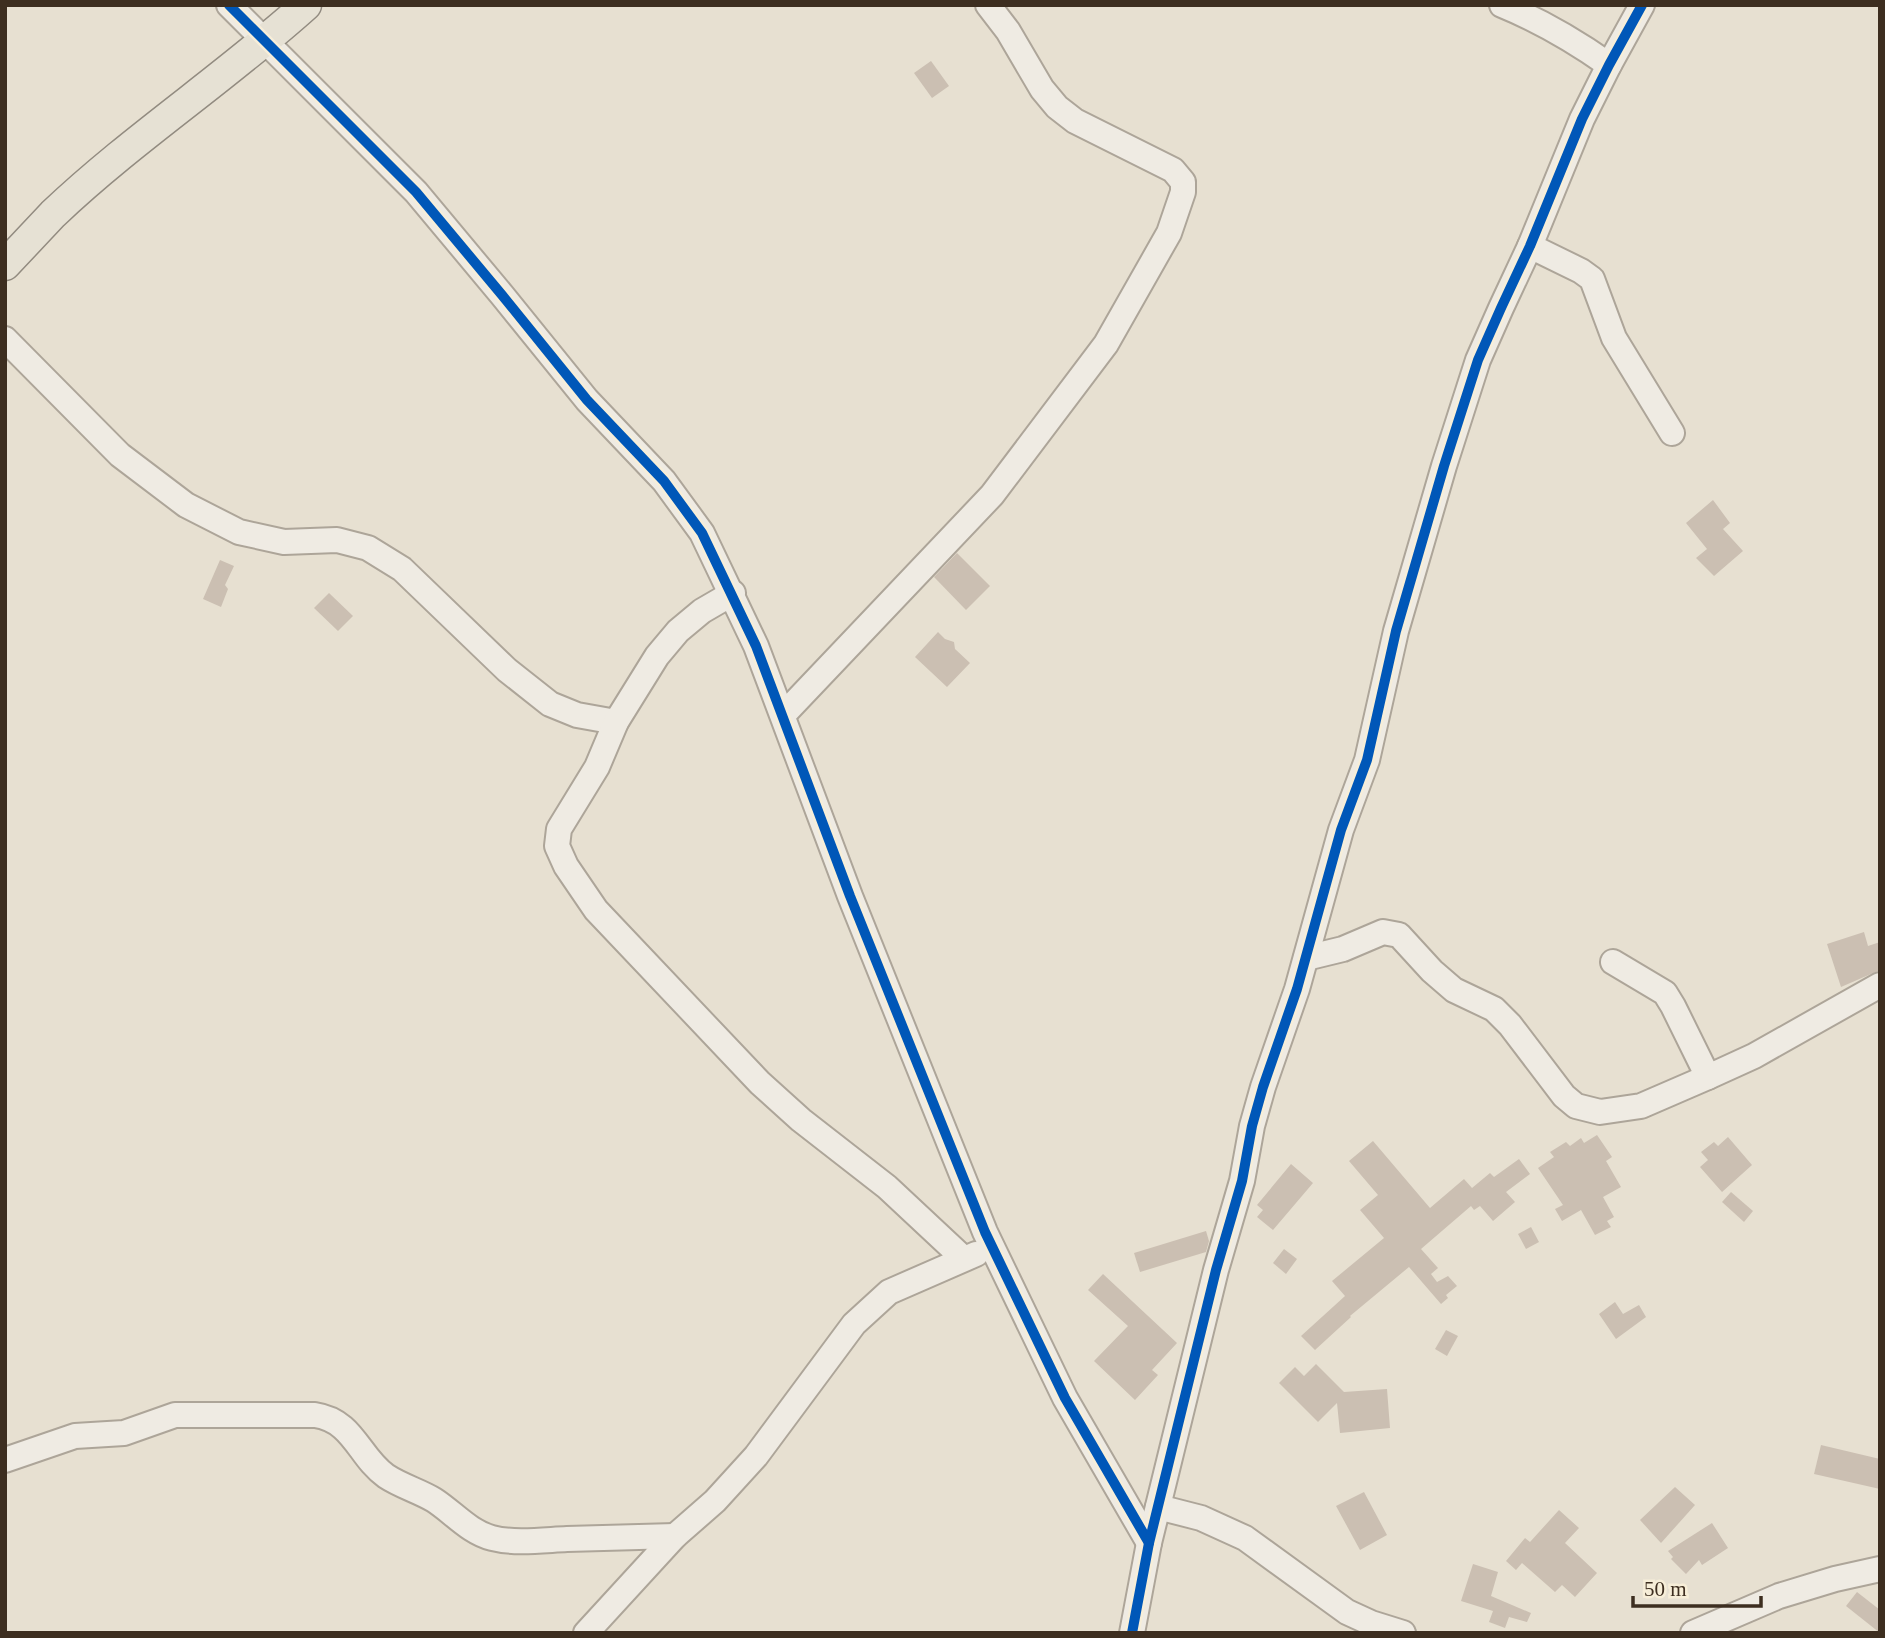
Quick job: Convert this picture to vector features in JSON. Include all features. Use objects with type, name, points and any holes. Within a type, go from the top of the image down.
[{"type":"main road","points":[[5,265],[54,214],[123,155],[264,43],[306,5]]},
{"type":"street","points":[[229,5],[415,192],[587,401],[664,481],[702,533],[757,646],[850,896],[993,1248],[1065,1398],[1149,1543]]},
{"type":"street","points":[[783,715],[992,495],[1049,423],[1106,344],[1169,233],[1183,192],[1183,182],[1173,170],[1075,121],[1057,107],[1042,89],[1008,31],[988,5]]},
{"type":"street","points":[[1502,5],[1564,35],[1609,65]]},
{"type":"street","points":[[1132,1633],[1149,1543],[1216,1270],[1242,1181],[1252,1126],[1306,958],[1341,830],[1367,760],[1396,631],[1444,466],[1478,360],[1530,246],[1561,167],[1609,65],[1642,5]]},
{"type":"street","points":[[1530,246],[1592,279],[1614,338],[1672,433]]},
{"type":"street","points":[[5,340],[120,455],[186,505],[239,532],[284,542],[337,540],[368,548],[402,569],[507,670],[550,704],[577,715],[616,722]]},
{"type":"street","points":[[733,593],[702,611],[678,631],[657,656],[616,722],[597,767],[559,829],[557,846],[566,866],[596,910],[760,1083],[801,1120],[887,1187],[963,1258]]},
{"type":"street","points":[[1306,958],[1343,949],[1383,932],[1399,935],[1432,971],[1454,990],[1494,1009],[1510,1025],[1564,1096],[1576,1106],[1600,1112],[1641,1106],[1708,1077],[1754,1056],[1880,985]]},
{"type":"street","points":[[1613,962],[1665,993],[1708,1077]]},
{"type":"street","points":[[586,1633],[675,1536],[715,1501],[756,1456],[854,1324],[889,1293],[963,1258],[993,1248]]},
{"type":"street","points":[[5,1461],[75,1436],[124,1433],[175,1415],[315,1415],[330,1418],[340,1424],[374,1465],[388,1477],[433,1500],[473,1530],[493,1538],[533,1541],[675,1536]]},
{"type":"street","points":[[1158,1507],[1201,1518],[1245,1538],[1347,1612],[1403,1633]]},
{"type":"street","points":[[1693,1633],[1779,1596],[1880,1569]]},
{"type":"building","points":[[931,61],[949,86],[932,98],[914,73]]},
{"type":"building","points":[[1713,500],[1730,523],[1723,529],[1743,551],[1714,576],[1696,558],[1707,549],[1686,523]]},
{"type":"building","points":[[957,553],[990,586],[966,610],[934,577]]},
{"type":"building","points":[[220,560],[234,566],[225,585],[228,589],[221,607],[203,599]]},
{"type":"building","points":[[329,593],[353,616],[338,631],[314,608]]},
{"type":"building","points":[[938,632],[945,639],[954,642],[955,649],[970,663],[947,687],[915,657]]},
{"type":"building","points":[[1864,932],[1868,946],[1880,942],[1880,970],[1841,987],[1827,944]]},
{"type":"building","points":[[1597,1135],[1612,1157],[1606,1161],[1621,1187],[1603,1197],[1614,1217],[1607,1221],[1611,1227],[1595,1235],[1581,1210],[1562,1221],[1555,1209],[1563,1205],[1538,1168],[1554,1157],[1550,1152],[1566,1142],[1570,1146],[1581,1138],[1584,1143]]},
{"type":"building","points":[[1728,1137],[1752,1165],[1722,1192],[1700,1167],[1708,1160],[1701,1152],[1714,1142],[1718,1146]]},
{"type":"building","points":[[1373,1141],[1430,1208],[1464,1179],[1472,1188],[1490,1173],[1494,1177],[1519,1159],[1530,1174],[1506,1192],[1515,1202],[1493,1221],[1480,1206],[1474,1210],[1471,1206],[1421,1249],[1438,1268],[1431,1274],[1437,1282],[1448,1276],[1457,1286],[1446,1295],[1448,1298],[1441,1304],[1409,1267],[1350,1316],[1315,1350],[1301,1336],[1345,1296],[1332,1281],[1384,1238],[1360,1210],[1378,1195],[1349,1161]]},
{"type":"building","points":[[1291,1164],[1313,1183],[1273,1230],[1257,1217],[1263,1210],[1257,1205]]},
{"type":"building","points":[[1731,1192],[1753,1211],[1744,1222],[1722,1202]]},
{"type":"building","points":[[1531,1227],[1539,1242],[1526,1249],[1518,1234]]},
{"type":"building","points":[[1206,1231],[1209,1241],[1206,1252],[1140,1272],[1134,1253]]},
{"type":"building","points":[[1284,1249],[1297,1259],[1286,1274],[1273,1263]]},
{"type":"building","points":[[1103,1274],[1177,1343],[1152,1370],[1158,1375],[1135,1400],[1094,1361],[1128,1326],[1088,1290]]},
{"type":"building","points":[[1615,1302],[1623,1314],[1639,1305],[1646,1317],[1616,1339],[1599,1314]]},
{"type":"building","points":[[1446,1330],[1458,1336],[1447,1356],[1435,1349]]},
{"type":"building","points":[[1316,1364],[1344,1392],[1387,1389],[1390,1428],[1340,1433],[1337,1403],[1318,1422],[1279,1383],[1295,1367],[1304,1376]]},
{"type":"building","points":[[1821,1445],[1880,1459],[1880,1489],[1814,1474]]},
{"type":"building","points":[[1675,1487],[1695,1505],[1661,1543],[1640,1520]]},
{"type":"building","points":[[1364,1492],[1387,1535],[1360,1550],[1336,1506]]},
{"type":"building","points":[[1559,1510],[1579,1528],[1565,1543],[1597,1573],[1575,1597],[1562,1585],[1555,1592],[1522,1563],[1516,1570],[1506,1561],[1525,1538],[1530,1542]]},
{"type":"building","points":[[1712,1523],[1728,1548],[1702,1565],[1699,1560],[1686,1574],[1671,1559],[1673,1557],[1668,1551]]},
{"type":"building","points":[[1473,1564],[1498,1572],[1491,1596],[1531,1613],[1527,1622],[1509,1617],[1505,1628],[1489,1622],[1493,1611],[1461,1601]]},
{"type":"building","points":[[1857,1592],[1880,1610],[1880,1633],[1846,1606]]},
{"type":"cycle path","points":[[229,5],[416,192],[587,400],[664,481],[702,533],[756,646],[850,896],[985,1232],[1065,1398],[1149,1543]]},
{"type":"cycle path","points":[[1132,1633],[1149,1543],[1216,1270],[1242,1181],[1252,1126],[1297,989],[1341,830],[1367,760],[1396,631],[1444,466],[1478,360],[1530,246],[1582,119],[1642,5]]}]
